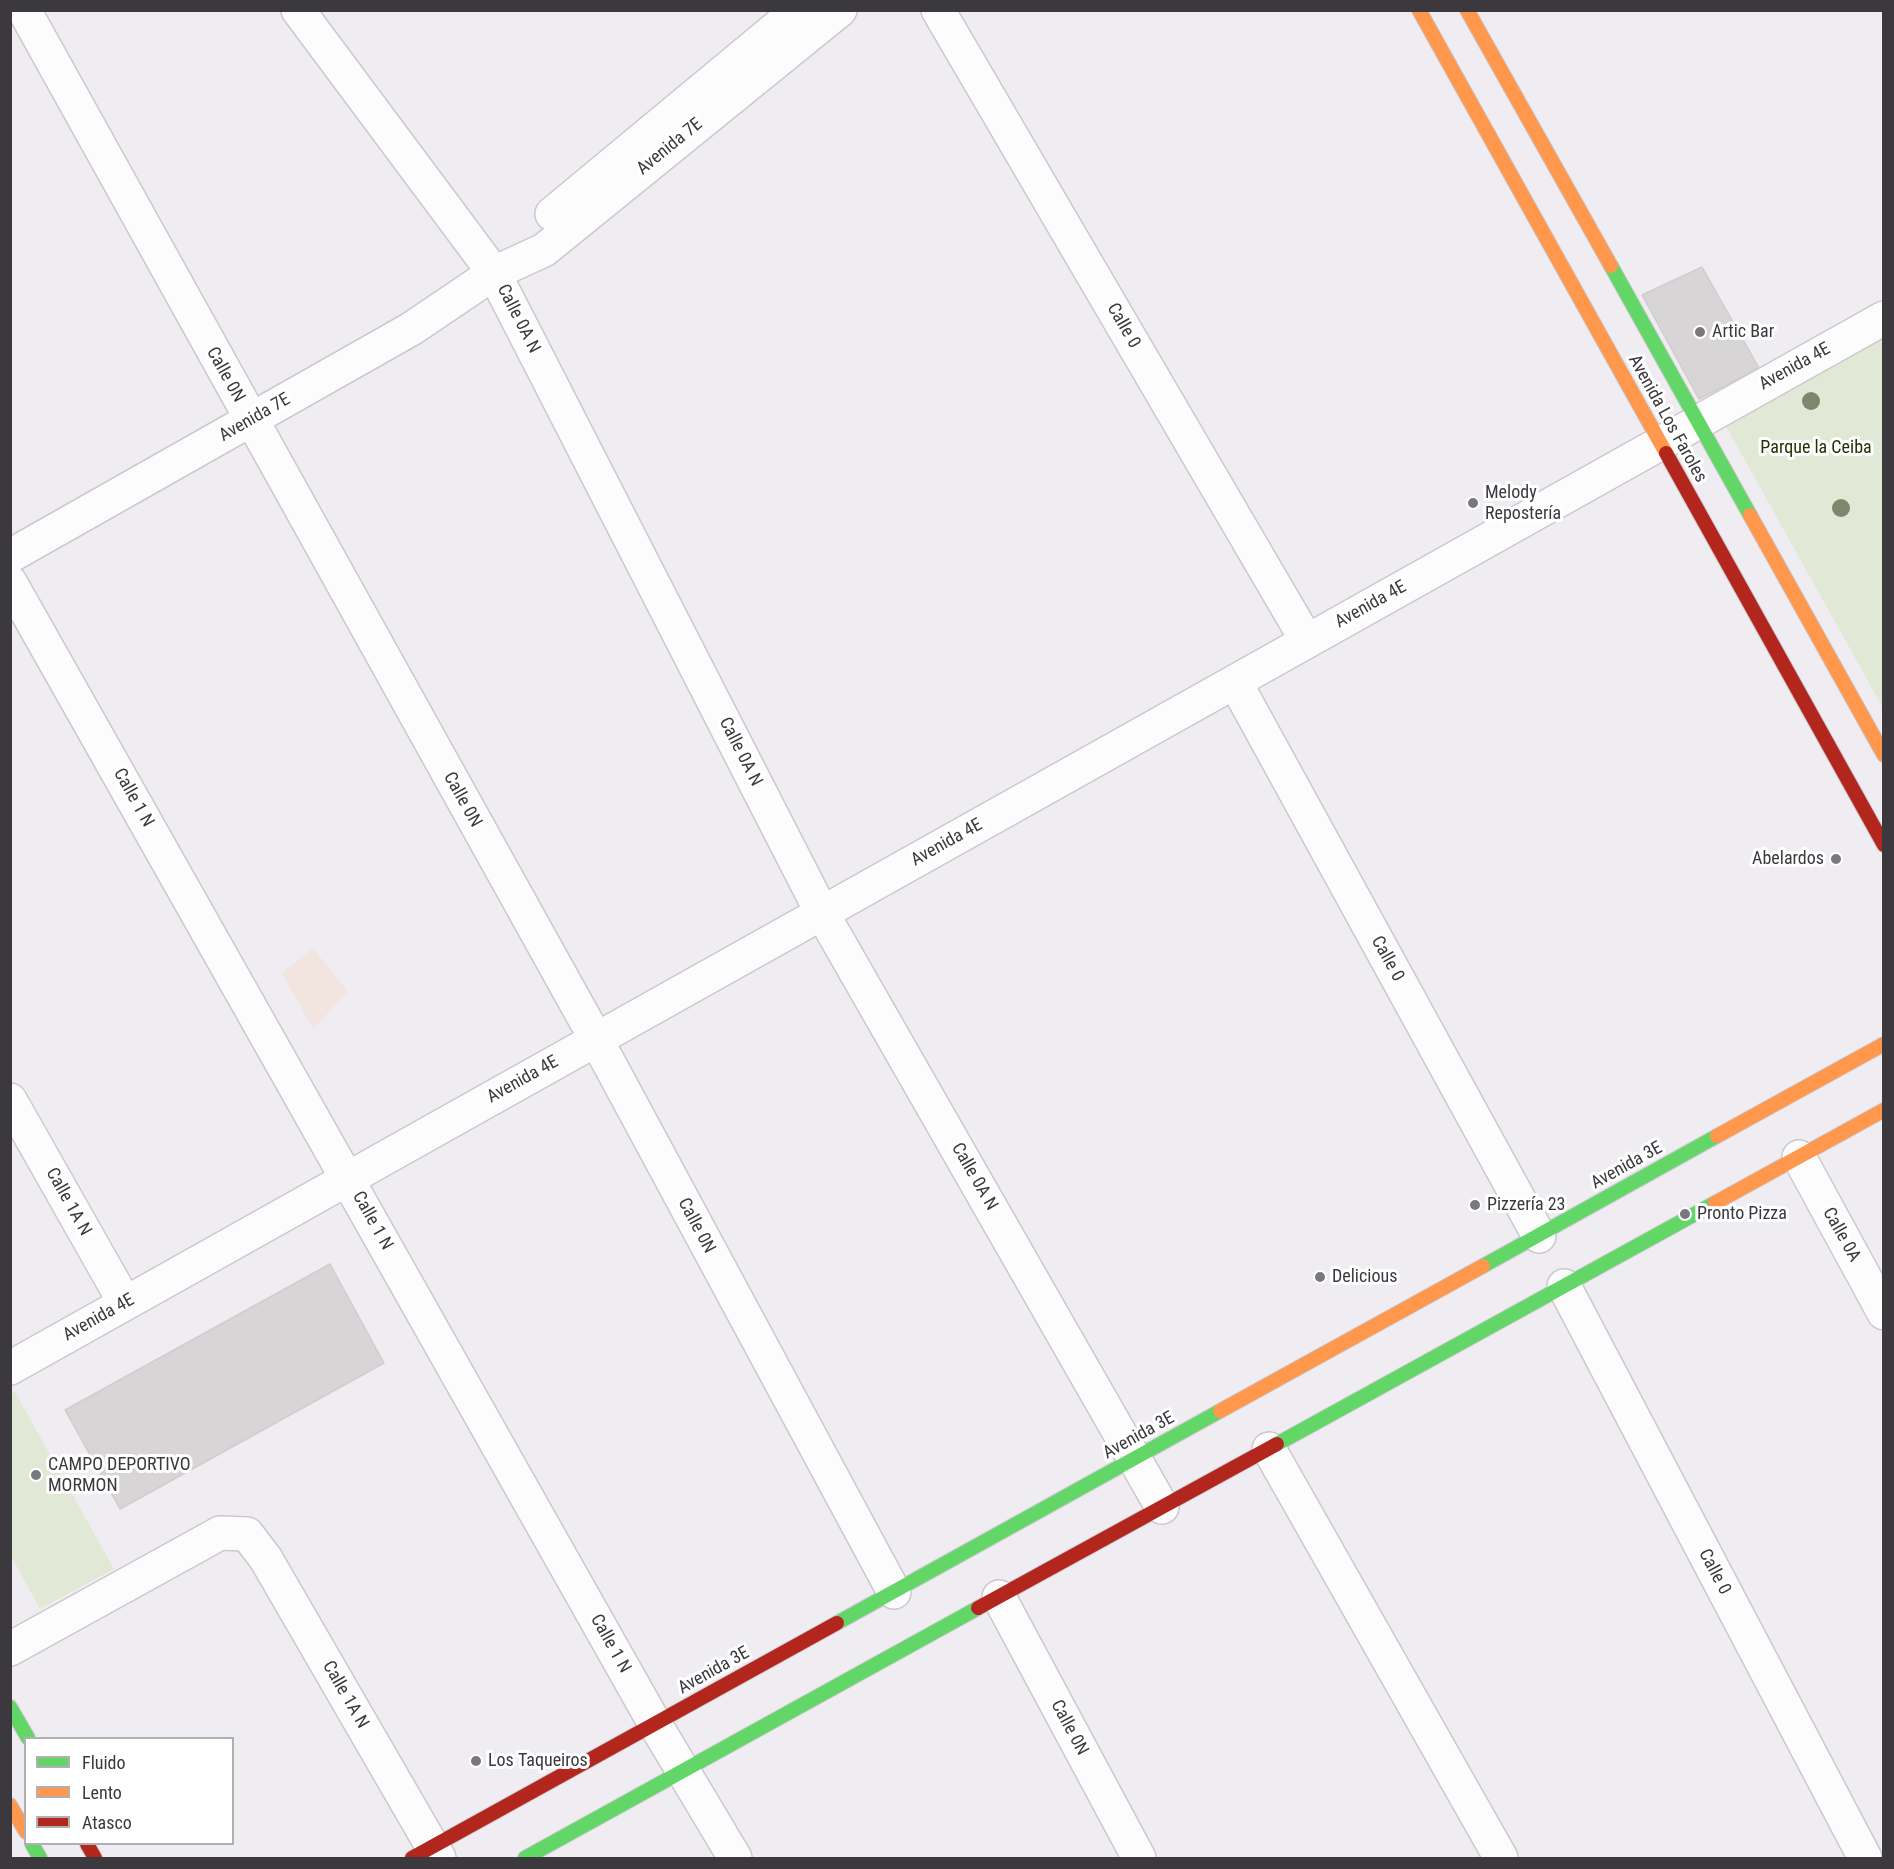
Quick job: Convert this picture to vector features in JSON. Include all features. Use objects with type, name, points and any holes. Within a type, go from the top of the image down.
[{"type":"street","name":"Calle 0N","points":[[24,10],[250,421],[596,1039],[894,1592]]},
{"type":"street","name":"Calle 0A N","points":[[298,10],[494,273],[822,913],[1162,1507]]},
{"type":"street","name":"Avenida 7E","points":[[494,273],[530,232],[798,10]]},
{"type":"street","name":"Avenida 7E","points":[[10,556],[411,329],[494,273],[544,250],[840,10]]},
{"type":"street","name":"Calle 0","points":[[938,10],[1307,641]]},
{"type":"street","name":"Avenida Los Faroles","points":[[1419,10],[1884,845]]},
{"type":"street","name":"Avenida Los Faroles","points":[[1467,10],[1884,755]]},
{"type":"street","name":"Avenida 4E","points":[[10,1368],[1884,318]]},
{"type":"street","name":"Calle 1 N","points":[[10,582],[655,1724],[735,1858]]},
{"type":"street","name":"Calle 0","points":[[1234,682],[1539,1236]]},
{"type":"street","name":"Avenida 3E","points":[[428,1855],[655,1724],[1884,1044]]},
{"type":"street","name":"Calle 1A N","points":[[10,1100],[125,1303]]},
{"type":"street","points":[[525,1858],[1884,1110]]},
{"type":"street","name":"Calle 0A","points":[[1798,1157],[1884,1313]]},
{"type":"street","name":"Calle 0","points":[[1564,1286],[1863,1850]]},
{"type":"street","points":[[1269,1449],[1501,1858]]},
{"type":"street","name":"Calle 1A N","points":[[10,1649],[220,1533],[247,1534],[266,1559],[428,1855]]},
{"type":"street","name":"Calle 0N","points":[[999,1597],[1139,1858]]},
{"type":"street","points":[[10,1707],[27,1737]]},
{"type":"street","points":[[10,1805],[24,1829]]},
{"type":"shaded area","points":[[313,948],[348,992],[313,1029],[282,973]]},
{"type":"green space","name":"Parque la Ceiba","points":[[1883,335],[1883,708],[1723,421]]},
{"type":"green space","name":"CAMPO DEPORTIVO MORMON","points":[[15,1392],[114,1569],[40,1609],[11,1556],[10,1394]]},
{"type":"building","name":"Artic Bar","points":[[1702,267],[1759,368],[1699,399],[1642,295]]},
{"type":"building","points":[[330,1264],[384,1363],[120,1509],[65,1410]]},
{"type":"traffic: fast","points":[[1611,266],[1750,515]]},
{"type":"traffic: fast","points":[[1483,1266],[1717,1136]]},
{"type":"traffic: fast","points":[[1277,1444],[1715,1203]]},
{"type":"traffic: fast","points":[[837,1623],[1220,1411]]},
{"type":"traffic: fast","points":[[525,1858],[978,1608]]},
{"type":"traffic: fast","points":[[10,1707],[27,1737]]},
{"type":"traffic: fast","points":[[33,1845],[40,1858]]},
{"type":"traffic: slow","points":[[1419,10],[1666,453]]},
{"type":"traffic: slow","points":[[1467,10],[1611,266]]},
{"type":"traffic: slow","points":[[1750,515],[1884,755]]},
{"type":"traffic: slow","points":[[1717,1136],[1884,1044]]},
{"type":"traffic: slow","points":[[1715,1203],[1884,1110]]},
{"type":"traffic: slow","points":[[1220,1411],[1483,1266]]},
{"type":"traffic: slow","points":[[10,1805],[24,1829]]},
{"type":"traffic: jam","points":[[1666,453],[1884,845]]},
{"type":"traffic: jam","points":[[978,1608],[1277,1444]]},
{"type":"traffic: jam","points":[[412,1858],[837,1623]]},
{"type":"traffic: jam","points":[[88,1845],[95,1858]]},
{"type":"place","name":"Artic Bar","points":[[1700,332]]},
{"type":"place","name":"Melody Repostería","points":[[1473,503]]},
{"type":"place","name":"Abelardos","points":[[1836,859]]},
{"type":"place","name":"Pizzería 23","points":[[1475,1205]]},
{"type":"place","name":"Pronto Pizza","points":[[1685,1214]]},
{"type":"place","name":"Delicious","points":[[1320,1277]]},
{"type":"place","name":"CAMPO DEPORTIVO MORMON","points":[[36,1475]]},
{"type":"place","name":"Los Taqueiros","points":[[476,1761]]}]
